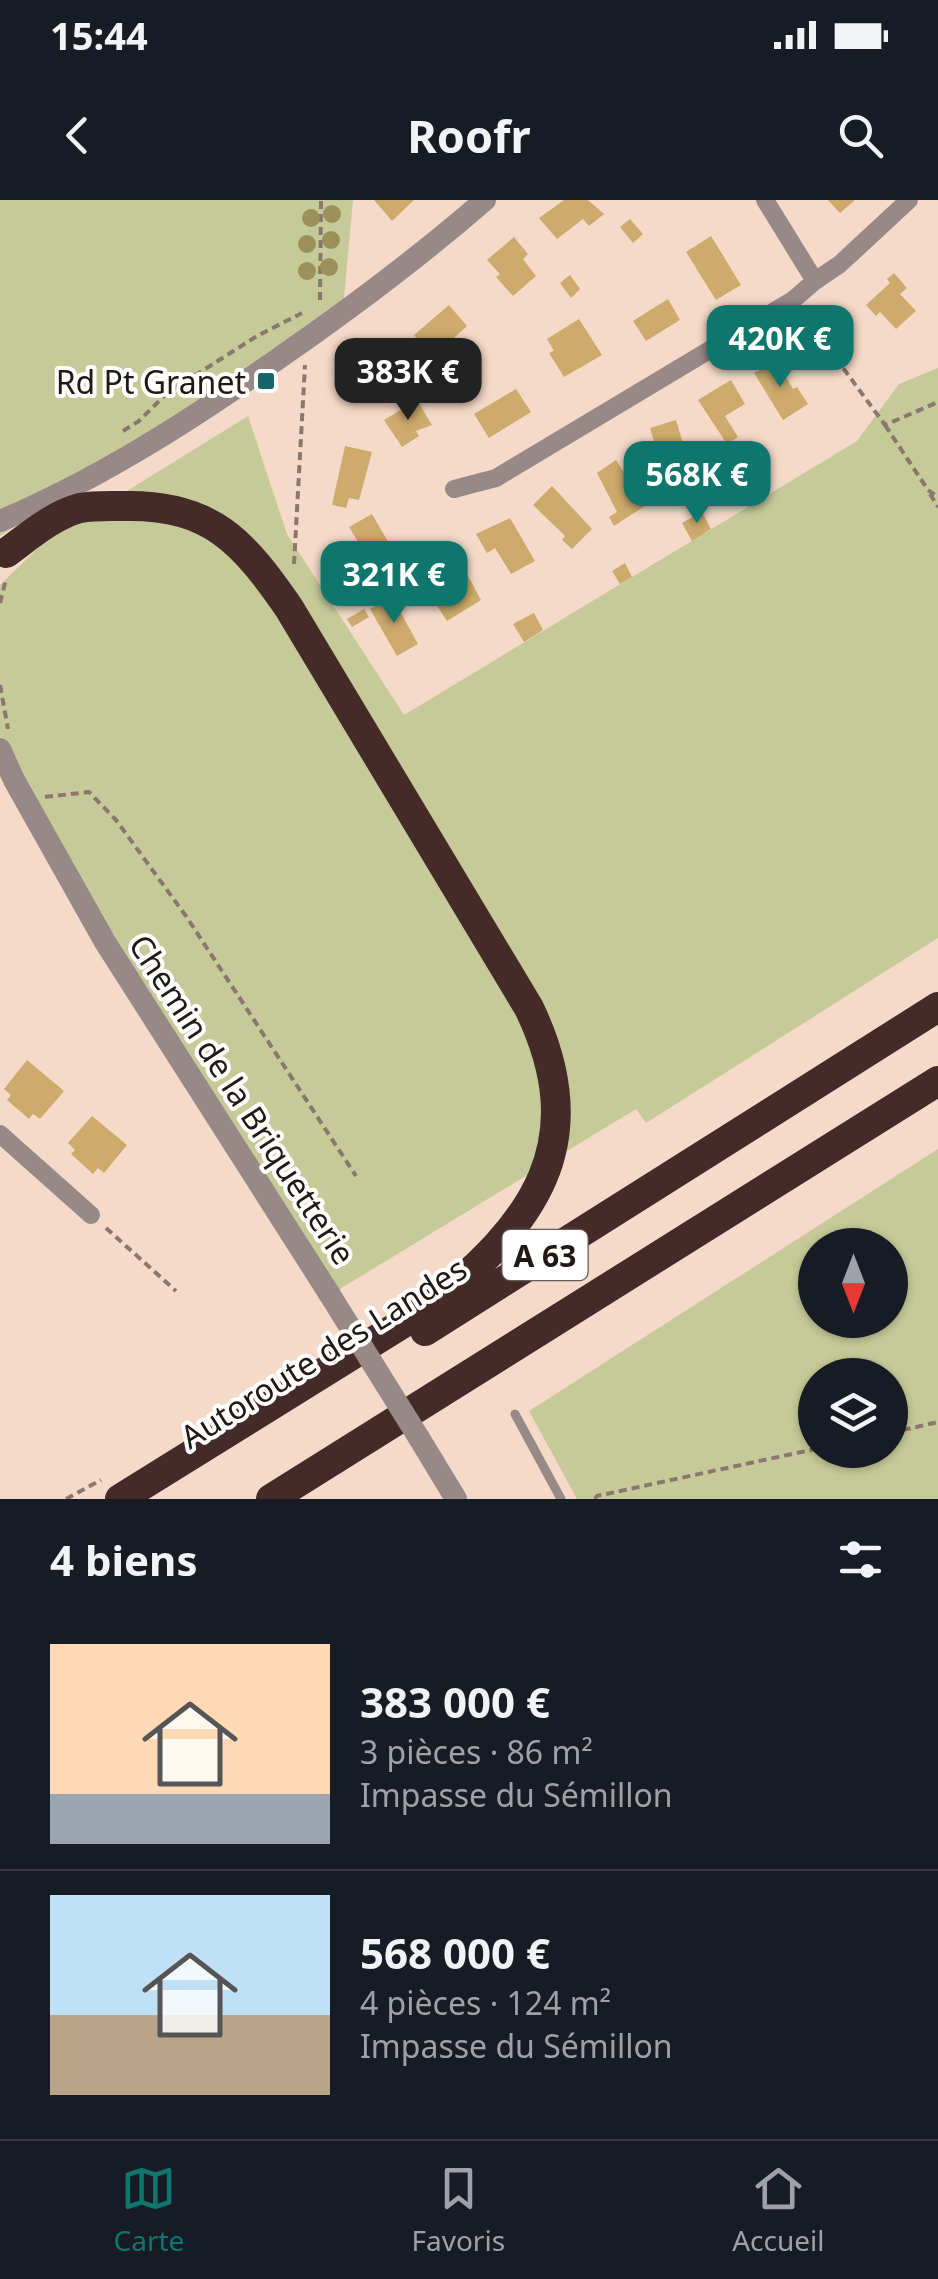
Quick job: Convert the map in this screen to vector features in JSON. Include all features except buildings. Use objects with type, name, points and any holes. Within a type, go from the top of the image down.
[{"type":"highway","points":[[2,561],[80,508],[170,508],[228,532],[289,608],[530,1008],[552,1066],[553,1132],[548,1164],[538,1190],[506,1238],[470,1274],[429,1306],[120,1499]]},
{"type":"highway","name":"Autoroute des Landes","points":[[150,1499],[389,1354],[938,1007]]},
{"type":"highway","name":"A 63","points":[[271,1499],[938,1082]]},
{"type":"street","points":[[0,521],[56,498],[196,416],[418,258],[485,200]]},
{"type":"street","points":[[766,200],[815,281]]},
{"type":"street","points":[[454,489],[496,478],[793,300],[840,264],[909,200]]},
{"type":"street","points":[[2,561],[24,526],[56,498]]},
{"type":"street","name":"Chemin de la Briquetterie","points":[[0,749],[7,771],[105,942],[456,1499]]},
{"type":"street","points":[[0,1134],[91,1215]]},
{"type":"lane","points":[[515,1414],[561,1499]]},
{"type":"path","points":[[321,200],[320,304],[332,296]]},
{"type":"path","points":[[793,300],[885,425],[938,507]]},
{"type":"path","points":[[124,431],[140,421],[166,394],[304,312]]},
{"type":"path","points":[[294,564],[305,340]]},
{"type":"path","points":[[885,425],[938,402]]},
{"type":"path","points":[[928,490],[938,497]]},
{"type":"path","points":[[0,603],[6,580],[2,561]]},
{"type":"path","points":[[27,804],[54,794],[89,792],[116,820],[186,916],[356,1176]]},
{"type":"path","points":[[91,1215],[176,1290]]},
{"type":"path","points":[[908,1429],[938,1422]]},
{"type":"path","points":[[594,1499],[798,1453]]},
{"type":"green space","points":[[0,200],[353,200],[342,320],[292,357],[0,536]]},
{"type":"green space","points":[[938,368],[938,938],[646,1123],[636,1109],[330,1295],[39,825],[0,737],[0,585],[43,543],[248,416],[287,534],[404,715],[857,441],[899,384]]},
{"type":"green space","points":[[938,1149],[938,1499],[577,1499],[529,1411],[798,1239],[798,1338],[908,1338],[908,1228],[815,1228]]},
{"type":"place","name":"Rd Pt Granet","points":[[266,381]]}]
